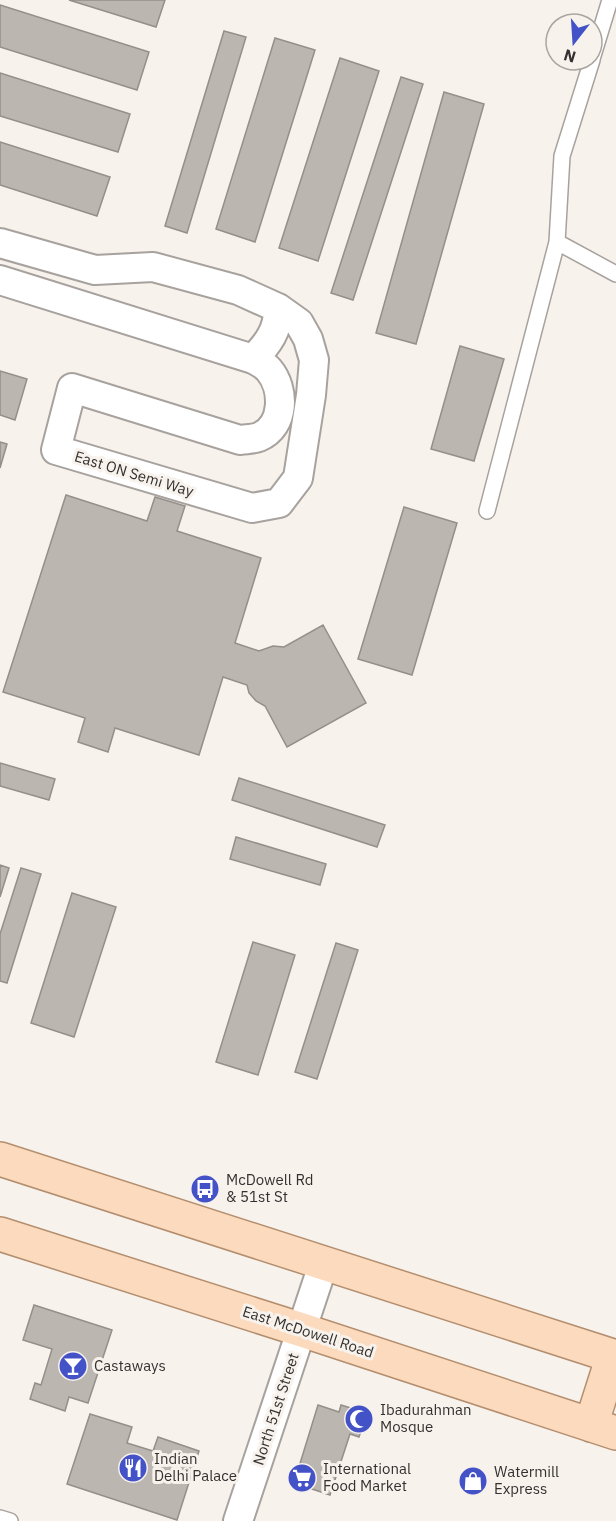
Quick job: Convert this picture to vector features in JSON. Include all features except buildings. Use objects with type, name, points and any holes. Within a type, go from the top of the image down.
[{"type":"main road","points":[[0,1159],[614,1356],[604,1429]]},
{"type":"main road","name":"East McDowell Road","points":[[0,1234],[604,1429]]},
{"type":"street","name":"East ON Semi Way","points":[[0,243],[94,270],[153,267],[238,290],[278,308],[299,323],[308,339],[314,360],[298,478],[279,503],[252,508],[56,450],[72,388],[240,440],[258,438],[268,432],[276,421],[280,406],[277,382],[268,369],[254,359],[0,280]]},
{"type":"street","points":[[254,359],[267,346],[279,320],[278,308]]},
{"type":"street","name":"North 51st Street","points":[[238,1521],[324,1262]]},
{"type":"lane","points":[[604,20],[610,0]]},
{"type":"lane","points":[[487,511],[557,242],[562,156],[588,72]]},
{"type":"lane","points":[[557,242],[616,274]]},
{"type":"lane","points":[[0,1518],[10,1521]]},
{"type":"place","name":"McDowell Rd & 51st St","points":[[205,1189]]},
{"type":"place","name":"Castaways","points":[[73,1366]]},
{"type":"place","name":"Ibadurahman Mosque","points":[[359,1419]]},
{"type":"place","name":"Indian Delhi Palace","points":[[133,1468]]},
{"type":"place","name":"International Food Market","points":[[302,1478]]},
{"type":"place","name":"Watermill Express","points":[[473,1481]]}]
